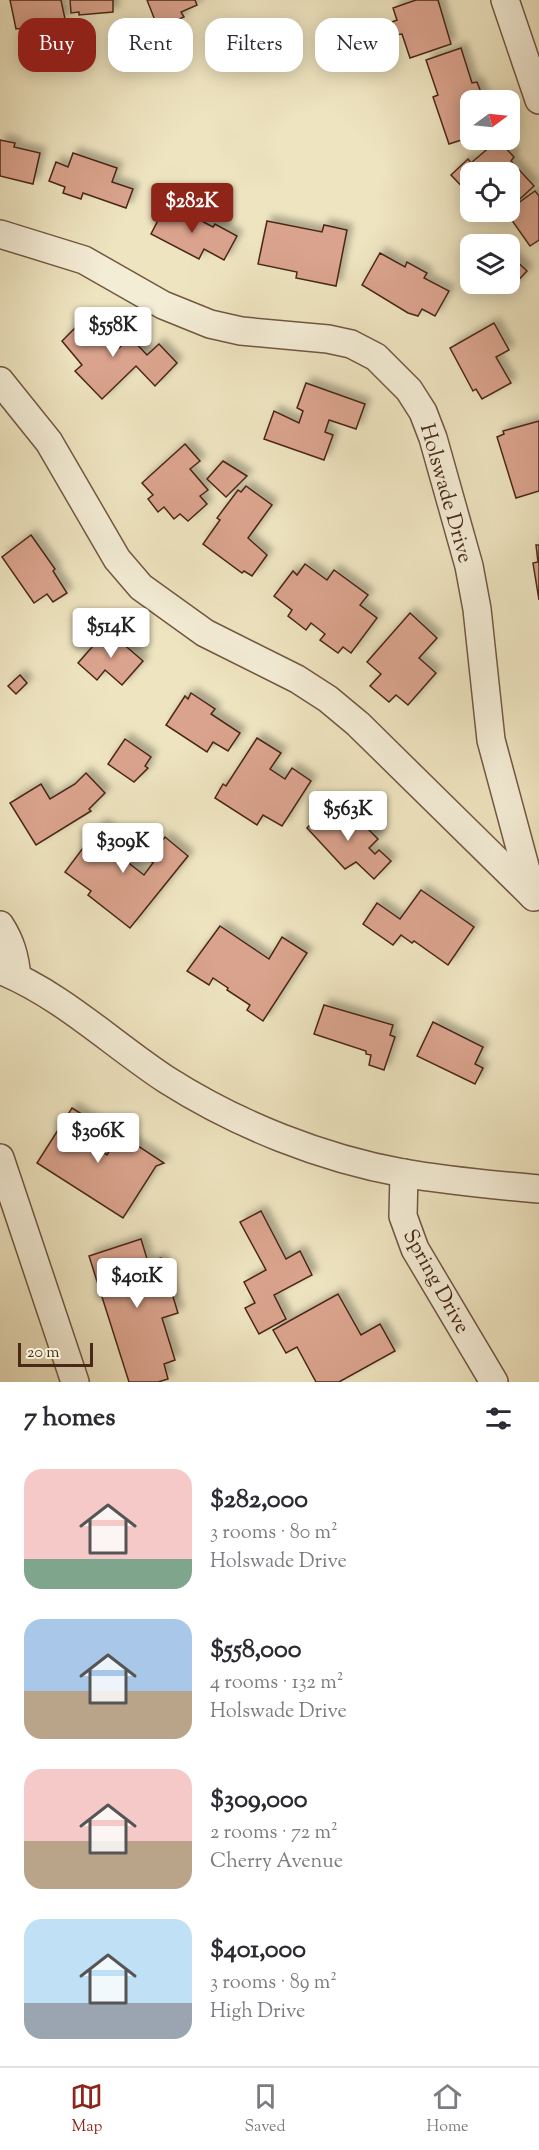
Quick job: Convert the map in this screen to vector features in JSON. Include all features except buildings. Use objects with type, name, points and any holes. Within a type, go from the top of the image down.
[{"type":"street","points":[[505,0],[539,100]]},
{"type":"street","name":"Holswade Drive","points":[[0,234],[84,260],[163,304],[210,324],[241,331],[328,339],[351,344],[376,357],[409,390],[423,412],[433,438],[469,566],[477,609],[491,740],[536,899]]},
{"type":"street","points":[[0,381],[49,442],[111,550],[141,587],[205,633],[297,679],[328,699],[358,724],[536,899]]},
{"type":"street","points":[[0,925],[16,959],[9,974],[198,1098],[238,1118],[315,1149],[352,1161],[404,1173],[539,1189]]},
{"type":"street","points":[[0,1158],[75,1382]]},
{"type":"street","name":"Spring Drive","points":[[404,1173],[403,1216],[415,1249],[494,1382]]}]
